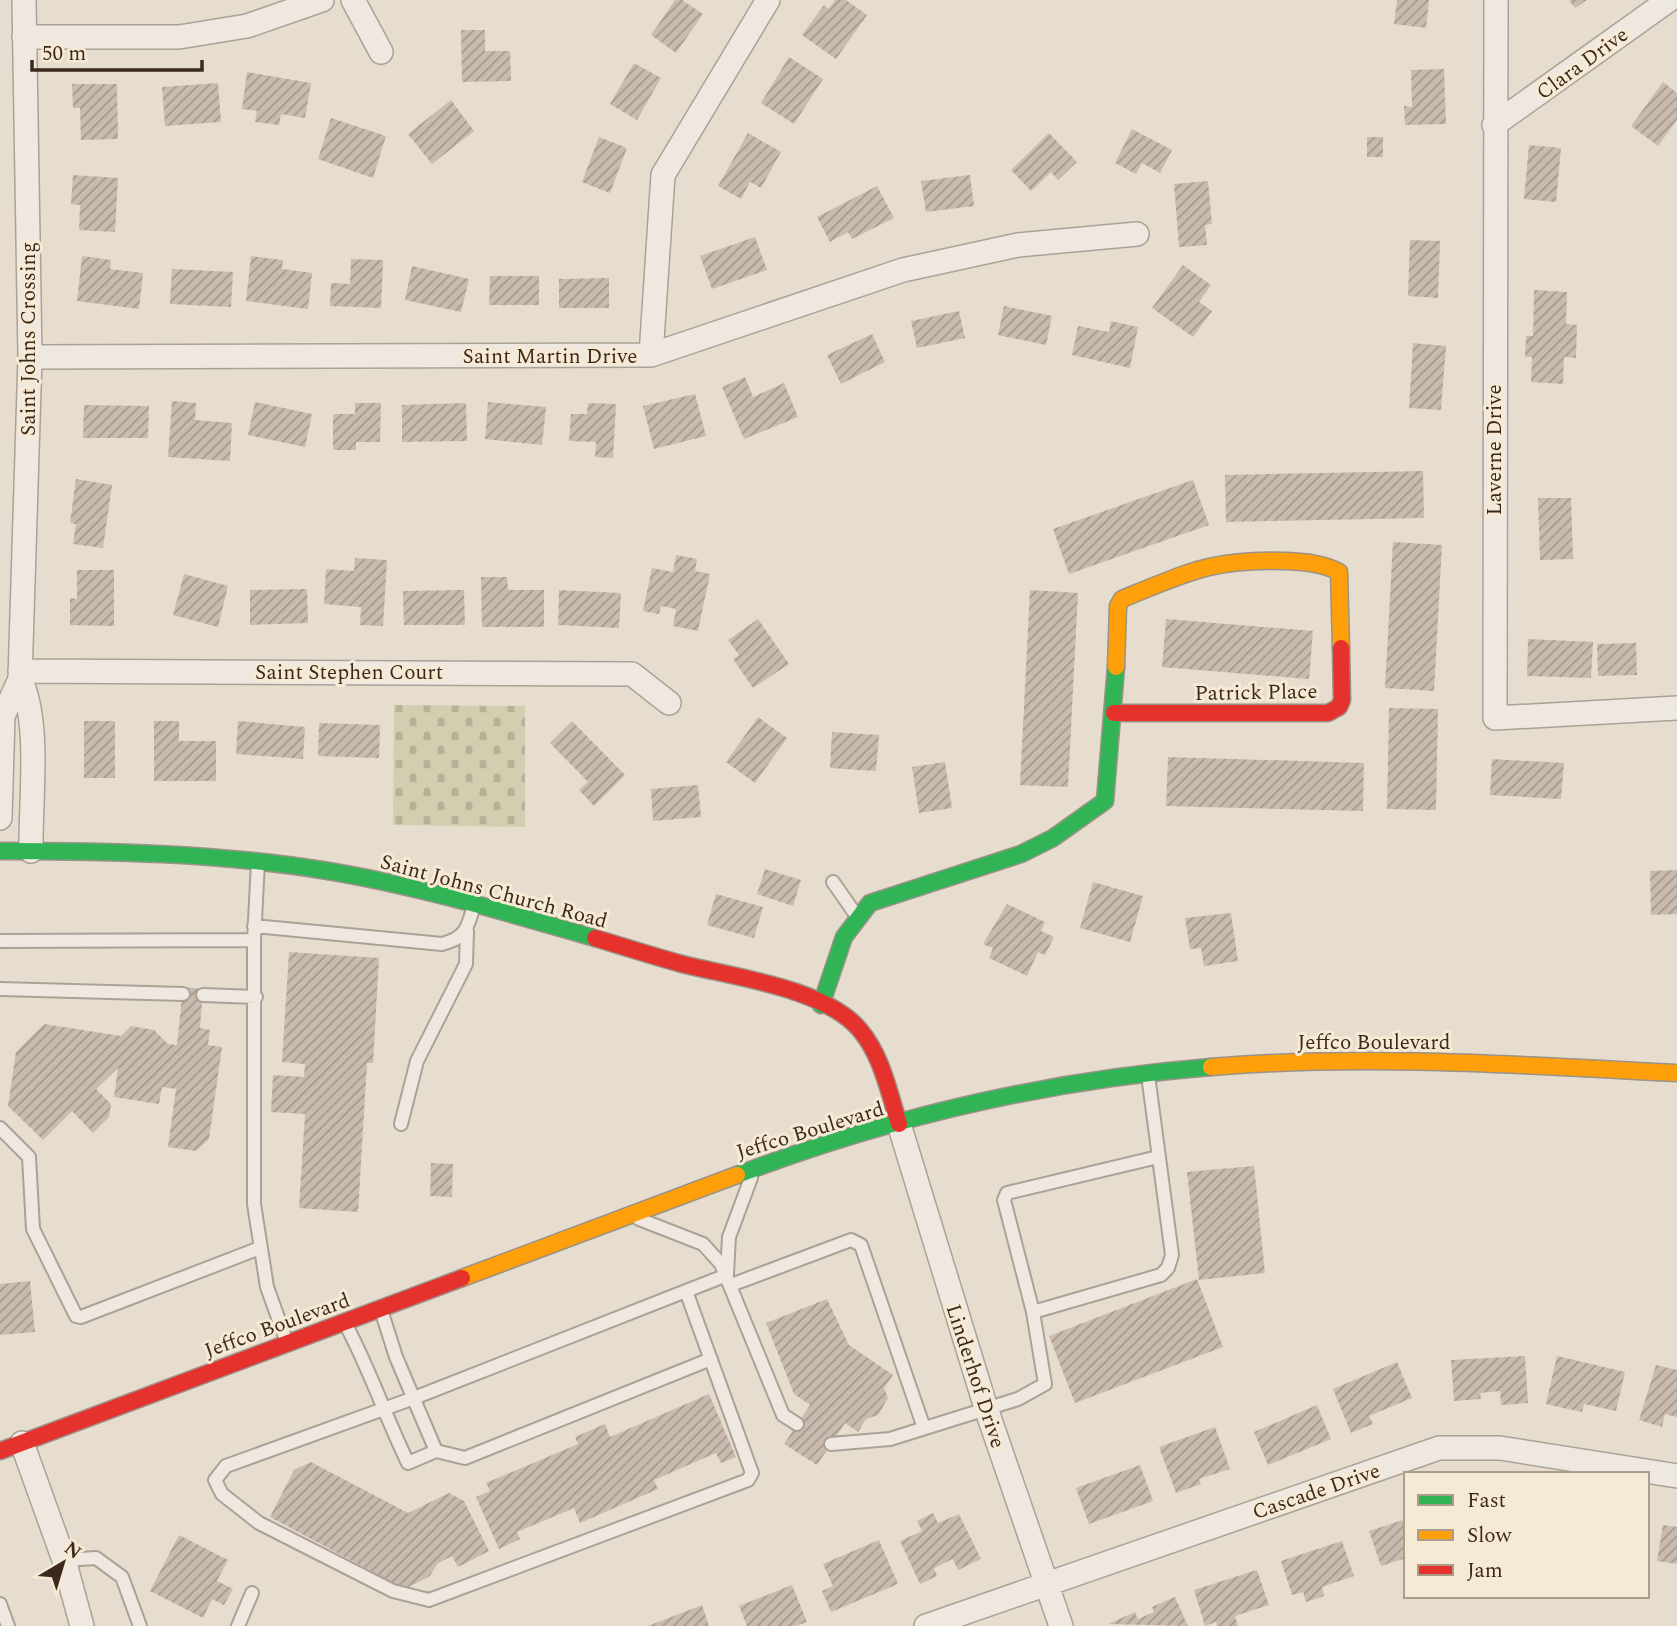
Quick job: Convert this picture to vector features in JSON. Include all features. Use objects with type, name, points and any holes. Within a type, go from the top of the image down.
[{"type":"street","name":"Saint Johns Crossing","points":[[24,0],[30,357],[20,675],[30,706],[32,731],[31,851]]},
{"type":"street","points":[[24,37],[179,37],[247,26],[322,0]]},
{"type":"street","points":[[353,0],[381,52]]},
{"type":"street","points":[[651,355],[663,175],[768,0]]},
{"type":"street","name":"Laverne Drive","points":[[1496,0],[1494,718],[1677,708]]},
{"type":"street","name":"Clara Drive","points":[[1494,125],[1669,0]]},
{"type":"street","name":"Saint Martin Drive","points":[[30,357],[651,355],[903,270],[1017,245],[1136,234]]},
{"type":"street","name":"Patrick Place","points":[[821,1005],[844,933],[856,915],[882,896],[1021,855],[1101,806],[1108,793],[1118,606],[1122,598],[1216,563],[1294,562],[1335,567],[1339,572],[1342,699],[1339,707],[1328,713],[1114,713]]},
{"type":"street","name":"Saint Stephen Court","points":[[20,675],[632,674],[668,703]]},
{"type":"street","name":"Saint Johns Crossing","points":[[0,818],[3,716],[20,675]]},
{"type":"street","name":"Saint Johns Church Road","points":[[0,852],[31,851],[258,862],[362,878],[474,904],[821,1005],[848,1019],[863,1034],[878,1064],[899,1124]]},
{"type":"street","name":"Jeffco Boulevard","points":[[0,1451],[755,1168],[992,1099],[1147,1073],[1275,1063],[1366,1060],[1677,1073]]},
{"type":"street","name":"Linderhof Drive","points":[[899,1124],[986,1408],[1061,1626]]},
{"type":"street","points":[[22,1443],[64,1560],[82,1626]]},
{"type":"street","name":"Cascade Drive","points":[[926,1626],[1438,1448],[1500,1448],[1677,1476]]},
{"type":"lane","points":[[258,862],[254,926],[254,1204],[267,1287],[287,1343]]},
{"type":"lane","points":[[833,882],[856,915]]},
{"type":"lane","points":[[401,1124],[417,1061],[466,964],[467,931],[474,904]]},
{"type":"lane","points":[[254,926],[442,944],[458,940],[467,931]]},
{"type":"lane","points":[[0,941],[254,940]]},
{"type":"lane","points":[[0,989],[183,994]]},
{"type":"lane","points":[[202,995],[256,1003]]},
{"type":"lane","points":[[1033,1312],[1161,1275],[1168,1268],[1172,1255],[1147,1073]]},
{"type":"lane","points":[[0,1128],[29,1157],[33,1229],[76,1316],[81,1317],[260,1248]]},
{"type":"lane","points":[[831,1444],[866,1443],[923,1428],[1018,1399],[1045,1384],[1033,1312],[1004,1200],[1007,1193],[1158,1157]]},
{"type":"lane","points":[[729,1280],[729,1237],[755,1168]]},
{"type":"lane","points":[[629,1216],[703,1244],[729,1280],[783,1415],[797,1424]]},
{"type":"lane","points":[[687,1291],[752,1473],[748,1480],[429,1600],[393,1591],[259,1523],[222,1494],[215,1480],[226,1466],[382,1411],[687,1291],[851,1240],[861,1245],[923,1428]]},
{"type":"lane","points":[[380,1309],[396,1357],[436,1451]]},
{"type":"lane","points":[[345,1322],[368,1368],[382,1411],[408,1463],[436,1451],[465,1458],[711,1359]]},
{"type":"lane","points":[[64,1560],[96,1558],[121,1577],[140,1626]]},
{"type":"lane","points":[[238,1626],[252,1593]]},
{"type":"lane","points":[[0,1604],[8,1626]]},
{"type":"green space","points":[[394,705],[525,706],[525,827],[393,825]]},
{"type":"building","points":[[675,0],[682,0],[703,14],[676,53],[651,35]]},
{"type":"building","points":[[835,0],[846,0],[867,15],[836,59],[802,35],[824,5],[829,9]]},
{"type":"building","points":[[1397,0],[1429,0],[1426,28],[1394,24]]},
{"type":"building","points":[[1569,0],[1587,0],[1575,8]]},
{"type":"building","points":[[461,30],[485,30],[485,51],[510,51],[511,81],[462,82]]},
{"type":"building","points":[[789,57],[823,79],[794,124],[761,103]]},
{"type":"building","points":[[634,63],[661,78],[637,120],[610,104]]},
{"type":"building","points":[[1444,69],[1446,124],[1405,125],[1404,106],[1412,107],[1411,70]]},
{"type":"building","points":[[247,72],[311,83],[305,118],[281,114],[279,125],[255,122],[257,111],[242,109]]},
{"type":"building","points":[[1663,82],[1677,93],[1677,120],[1658,146],[1631,126]]},
{"type":"building","points":[[218,83],[221,122],[165,126],[162,87]]},
{"type":"building","points":[[72,84],[117,84],[118,139],[81,140],[80,108],[73,108]]},
{"type":"building","points":[[451,100],[474,131],[432,164],[408,134]]},
{"type":"building","points":[[331,118],[386,136],[373,178],[318,159]]},
{"type":"building","points":[[1132,129],[1172,150],[1160,173],[1142,163],[1136,174],[1115,163]]},
{"type":"building","points":[[748,133],[781,152],[761,188],[750,182],[741,199],[718,186]]},
{"type":"building","points":[[1049,133],[1077,162],[1058,180],[1051,172],[1031,191],[1011,170]]},
{"type":"building","points":[[599,137],[627,148],[610,193],[582,182]]},
{"type":"building","points":[[1367,137],[1383,137],[1383,157],[1367,157]]},
{"type":"building","points":[[1529,145],[1561,148],[1556,202],[1524,199]]},
{"type":"building","points":[[73,175],[118,178],[115,232],[79,230],[80,205],[71,204]]},
{"type":"building","points":[[970,175],[974,206],[926,212],[921,181]]},
{"type":"building","points":[[1208,181],[1212,224],[1205,225],[1207,245],[1179,247],[1174,184]]},
{"type":"building","points":[[877,186],[894,218],[852,239],[848,232],[830,242],[817,217]]},
{"type":"building","points":[[755,237],[767,270],[712,289],[700,256]]},
{"type":"building","points":[[1410,240],[1440,241],[1438,298],[1408,296]]},
{"type":"building","points":[[82,256],[111,260],[110,269],[143,273],[139,309],[77,301]]},
{"type":"building","points":[[251,256],[283,260],[282,269],[312,273],[308,309],[246,301]]},
{"type":"building","points":[[351,259],[383,260],[381,308],[330,306],[331,283],[350,284]]},
{"type":"building","points":[[1183,265],[1211,285],[1199,302],[1212,311],[1193,337],[1152,308]]},
{"type":"building","points":[[412,266],[469,279],[461,312],[405,300]]},
{"type":"building","points":[[172,269],[233,272],[231,307],[170,304]]},
{"type":"building","points":[[490,276],[539,276],[539,305],[489,305]]},
{"type":"building","points":[[609,278],[609,308],[559,308],[559,279]]},
{"type":"building","points":[[1534,290],[1567,292],[1566,324],[1577,325],[1576,358],[1564,357],[1563,384],[1531,382],[1532,357],[1525,357],[1526,336],[1533,336]]},
{"type":"building","points":[[1004,306],[1052,316],[1046,345],[998,335]]},
{"type":"building","points":[[959,311],[965,338],[917,348],[911,321]]},
{"type":"building","points":[[1111,321],[1138,327],[1130,368],[1072,355],[1078,326],[1109,332]]},
{"type":"building","points":[[872,334],[885,362],[841,384],[827,355]]},
{"type":"building","points":[[1413,343],[1446,346],[1441,410],[1409,408]]},
{"type":"building","points":[[745,377],[753,397],[784,383],[798,417],[744,439],[722,387]]},
{"type":"building","points":[[695,394],[706,436],[654,449],[643,406]]},
{"type":"building","points":[[172,401],[196,403],[195,420],[232,423],[230,461],[168,457]]},
{"type":"building","points":[[255,402],[312,414],[305,447],[248,435]]},
{"type":"building","points":[[488,402],[546,407],[542,445],[485,439]]},
{"type":"building","points":[[355,403],[381,403],[380,442],[356,442],[356,450],[333,450],[333,414],[355,414]]},
{"type":"building","points":[[466,403],[467,441],[402,442],[402,405]]},
{"type":"building","points":[[588,403],[616,404],[613,458],[595,457],[596,442],[569,441],[571,414],[587,414]]},
{"type":"building","points":[[84,405],[149,406],[148,438],[83,438]]},
{"type":"building","points":[[1423,471],[1424,518],[1226,522],[1225,475]]},
{"type":"building","points":[[76,479],[112,485],[103,548],[73,544],[76,524],[70,523]]},
{"type":"building","points":[[1193,480],[1209,525],[1069,574],[1053,529]]},
{"type":"building","points":[[1538,498],[1571,498],[1573,559],[1540,560]]},
{"type":"building","points":[[1393,542],[1442,545],[1434,691],[1385,688]]},
{"type":"building","points":[[676,555],[697,559],[695,571],[710,574],[698,631],[673,626],[676,609],[661,606],[659,614],[643,611],[652,568],[673,572]]},
{"type":"building","points":[[355,558],[387,560],[383,626],[360,625],[361,607],[324,604],[326,569],[354,571]]},
{"type":"building","points":[[77,570],[114,570],[114,626],[70,625],[70,598],[77,599]]},
{"type":"building","points":[[184,574],[228,586],[218,627],[173,615]]},
{"type":"building","points":[[481,577],[507,577],[508,590],[544,590],[544,627],[482,627]]},
{"type":"building","points":[[307,589],[308,623],[250,625],[250,590]]},
{"type":"building","points":[[464,590],[465,625],[404,625],[403,591]]},
{"type":"building","points":[[559,590],[621,593],[619,628],[558,625]]},
{"type":"building","points":[[1030,590],[1078,593],[1068,787],[1020,785]]},
{"type":"building","points":[[758,619],[789,664],[753,688],[733,659],[739,655],[728,640]]},
{"type":"building","points":[[1166,619],[1313,631],[1309,679],[1162,667]]},
{"type":"building","points":[[1528,639],[1593,642],[1591,678],[1527,676]]},
{"type":"building","points":[[1636,643],[1637,675],[1598,676],[1597,644]]},
{"type":"building","points":[[1389,708],[1438,709],[1436,810],[1387,809]]},
{"type":"building","points":[[758,717],[787,738],[755,783],[726,762]]},
{"type":"building","points":[[84,721],[115,721],[115,778],[84,778]]},
{"type":"building","points":[[154,721],[179,721],[179,741],[216,741],[216,781],[154,781]]},
{"type":"building","points":[[238,721],[305,727],[303,759],[236,754]]},
{"type":"building","points":[[572,721],[625,775],[594,806],[579,790],[588,782],[550,743]]},
{"type":"building","points":[[319,723],[380,725],[379,758],[318,756]]},
{"type":"building","points":[[832,732],[879,735],[876,771],[830,768]]},
{"type":"building","points":[[1168,757],[1364,763],[1363,811],[1166,806]]},
{"type":"building","points":[[1492,759],[1564,763],[1561,799],[1490,795]]},
{"type":"building","points":[[945,762],[952,808],[919,813],[912,767]]},
{"type":"building","points":[[698,785],[701,817],[653,821],[651,789]]},
{"type":"building","points":[[765,869],[801,880],[793,906],[757,894]]},
{"type":"building","points":[[1677,870],[1677,914],[1651,915],[1650,871]]},
{"type":"building","points":[[1093,882],[1143,896],[1130,942],[1080,928]]},
{"type":"building","points":[[716,894],[763,907],[754,938],[707,925]]},
{"type":"building","points":[[1007,904],[1045,922],[1041,931],[1054,937],[1045,955],[1038,952],[1027,976],[989,958],[993,948],[983,944]]},
{"type":"building","points":[[1231,913],[1238,961],[1204,966],[1201,948],[1190,949],[1185,918]]},
{"type":"building","points":[[289,952],[379,958],[373,1063],[367,1063],[358,1212],[299,1208],[305,1114],[271,1112],[273,1075],[304,1077],[305,1064],[282,1062]]},
{"type":"building","points":[[183,987],[203,989],[200,1028],[210,1030],[208,1045],[222,1047],[209,1139],[196,1151],[168,1147],[176,1089],[162,1087],[159,1104],[114,1097],[118,1068],[96,1089],[111,1104],[109,1117],[93,1133],[72,1111],[43,1140],[8,1106],[16,1052],[44,1024],[121,1036],[131,1026],[154,1030],[168,1044],[177,1045]]},
{"type":"building","points":[[431,1163],[453,1164],[452,1197],[430,1196]]},
{"type":"building","points":[[1254,1166],[1265,1273],[1199,1280],[1187,1172]]},
{"type":"building","points":[[1197,1279],[1223,1347],[1075,1403],[1049,1336]]},
{"type":"building","points":[[30,1281],[35,1332],[0,1335],[0,1284]]},
{"type":"building","points":[[827,1299],[849,1345],[893,1375],[884,1388],[888,1398],[878,1415],[866,1419],[858,1432],[845,1423],[817,1465],[784,1444],[810,1405],[794,1394],[766,1323]]},
{"type":"building","points":[[1525,1356],[1528,1403],[1501,1405],[1500,1391],[1480,1393],[1481,1399],[1454,1401],[1451,1360]]},
{"type":"building","points":[[1557,1356],[1625,1372],[1616,1411],[1584,1404],[1582,1412],[1546,1404]]},
{"type":"building","points":[[1397,1362],[1412,1398],[1369,1416],[1373,1424],[1351,1433],[1333,1389]]},
{"type":"building","points":[[1656,1365],[1677,1370],[1677,1417],[1665,1414],[1662,1427],[1639,1420]]},
{"type":"building","points":[[709,1394],[736,1457],[721,1463],[716,1453],[654,1480],[658,1489],[580,1523],[574,1508],[517,1532],[520,1539],[499,1549],[476,1497],[490,1491],[486,1483],[578,1444],[575,1437],[605,1424],[610,1437]]},
{"type":"building","points":[[1317,1405],[1331,1439],[1268,1465],[1254,1432]]},
{"type":"building","points":[[1215,1427],[1230,1469],[1199,1479],[1201,1484],[1176,1493],[1159,1447]]},
{"type":"building","points":[[311,1462],[408,1513],[449,1493],[464,1501],[489,1551],[458,1567],[452,1556],[437,1564],[430,1576],[405,1589],[270,1517],[294,1470]]},
{"type":"building","points":[[1140,1465],[1153,1501],[1089,1524],[1076,1488]]},
{"type":"building","points":[[933,1513],[938,1523],[959,1514],[981,1559],[958,1570],[953,1559],[934,1568],[937,1576],[920,1584],[900,1541],[922,1531],[917,1521]]},
{"type":"building","points":[[1404,1520],[1404,1559],[1381,1566],[1369,1531]]},
{"type":"building","points":[[1663,1525],[1677,1527],[1677,1564],[1657,1561]]},
{"type":"building","points":[[179,1535],[228,1560],[217,1581],[233,1589],[224,1605],[212,1599],[203,1618],[150,1591]]},
{"type":"building","points":[[879,1540],[898,1584],[831,1612],[822,1591],[833,1586],[823,1564]]},
{"type":"building","points":[[1342,1541],[1354,1576],[1322,1587],[1324,1596],[1306,1602],[1303,1592],[1292,1595],[1281,1561]]},
{"type":"building","points":[[1257,1570],[1269,1605],[1235,1616],[1238,1626],[1217,1626],[1216,1622],[1205,1626],[1194,1590]]},
{"type":"building","points":[[792,1585],[807,1622],[796,1626],[747,1626],[739,1606]]},
{"type":"building","points":[[1175,1597],[1188,1626],[1108,1624],[1135,1612],[1138,1619],[1154,1612],[1152,1607]]},
{"type":"building","points":[[702,1605],[709,1626],[648,1626]]},
{"type":"traffic: fast","points":[[821,1005],[844,937],[870,903],[1021,854],[1053,838],[1105,801],[1116,667]]},
{"type":"traffic: fast","points":[[0,851],[162,854],[282,864],[426,891],[595,938]]},
{"type":"traffic: fast","points":[[737,1175],[853,1135],[971,1104],[1090,1081],[1211,1067]]},
{"type":"traffic: slow","points":[[1116,667],[1118,606],[1122,599],[1201,569],[1239,562],[1286,561],[1326,567],[1339,572],[1341,648]]},
{"type":"traffic: slow","points":[[1211,1067],[1386,1061],[1677,1073]]},
{"type":"traffic: slow","points":[[462,1278],[737,1175]]},
{"type":"traffic: jam","points":[[1114,713],[1328,713],[1339,707],[1342,700],[1341,648]]},
{"type":"traffic: jam","points":[[595,938],[682,964],[777,986],[825,1004],[844,1016],[868,1040],[884,1075],[899,1124]]},
{"type":"traffic: jam","points":[[0,1451],[462,1278]]}]
